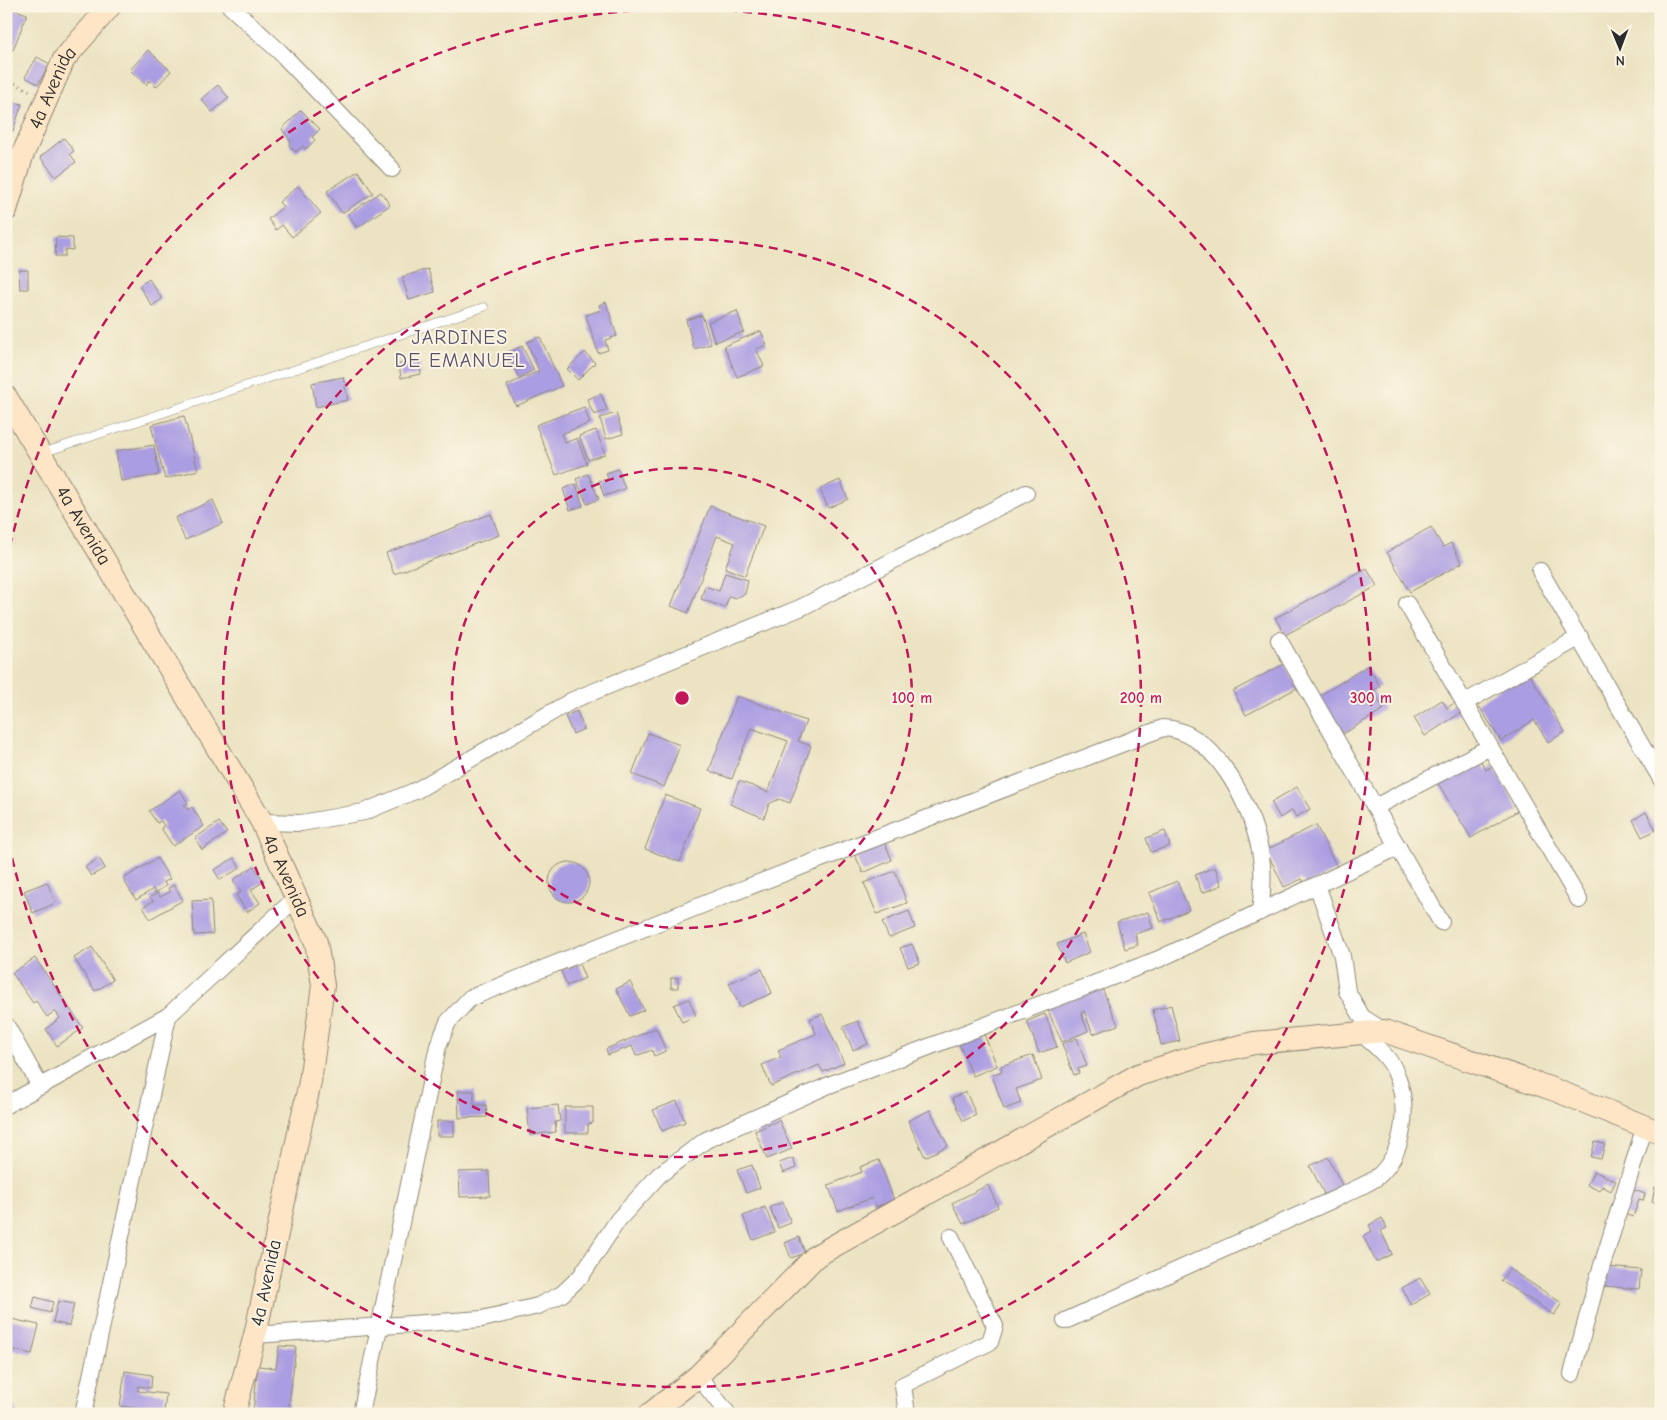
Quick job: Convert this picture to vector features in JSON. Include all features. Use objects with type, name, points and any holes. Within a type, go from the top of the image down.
[{"type":"street","name":"4a Avenida","points":[[6,210],[22,156],[64,59],[110,6]]},
{"type":"street","points":[[230,6],[280,52],[392,169]]},
{"type":"street","name":"4a Avenida","points":[[6,397],[262,822],[316,942],[323,985],[310,1082],[255,1335],[234,1414]]},
{"type":"street","points":[[262,822],[301,823],[364,812],[417,790],[573,700],[800,608],[1026,494]]},
{"type":"street","points":[[1540,571],[1661,779]]},
{"type":"street","points":[[1407,604],[1579,900]]},
{"type":"street","points":[[1464,703],[1580,637]]},
{"type":"street","points":[[1278,640],[1441,922]]},
{"type":"street","points":[[361,1414],[438,1046],[448,1022],[470,998],[727,895],[1163,728],[1183,731],[1197,739],[1217,759],[1239,792],[1250,817],[1260,851],[1263,872],[1260,912]]},
{"type":"street","points":[[1375,807],[1490,747]]},
{"type":"street","points":[[255,1335],[482,1320],[546,1302],[562,1294],[581,1276],[618,1220],[659,1175],[706,1140],[829,1084],[1159,959],[1398,847]]},
{"type":"street","points":[[1317,885],[1342,956],[1347,991],[1362,1016],[1384,1031],[1555,1090],[1653,1129],[1595,1288],[1572,1374]]},
{"type":"street","points":[[6,1104],[168,1016],[297,897]]},
{"type":"street","points":[[83,1414],[168,1016]]},
{"type":"street","points":[[6,1025],[40,1086]]},
{"type":"street","points":[[650,1414],[698,1376],[816,1256],[1138,1075],[1194,1056],[1254,1043],[1384,1031]]},
{"type":"street","points":[[1065,1321],[1342,1196],[1376,1178],[1397,1152],[1404,1099],[1394,1069],[1380,1050],[1361,1033]]},
{"type":"street","points":[[907,1414],[903,1385],[990,1342],[994,1335],[995,1326],[951,1237]]},
{"type":"street","points":[[698,1376],[728,1414]]},
{"type":"lane","points":[[40,454],[484,307]]},
{"type":"path","points":[[6,79],[46,100]]},
{"type":"building","points":[[13,9],[27,14],[13,50],[6,48],[6,26]]},
{"type":"building","points":[[148,50],[171,71],[156,87],[149,80],[146,85],[130,70]]},
{"type":"building","points":[[37,57],[50,64],[38,84],[25,77]]},
{"type":"building","points":[[218,85],[229,98],[212,112],[201,99]]},
{"type":"building","points":[[10,101],[22,104],[13,131],[6,129],[6,112]]},
{"type":"building","points":[[301,110],[320,129],[312,137],[315,140],[306,149],[303,146],[296,152],[289,145],[291,142],[282,129]]},
{"type":"building","points":[[64,138],[74,151],[70,154],[76,162],[56,177],[40,157]]},
{"type":"building","points":[[358,171],[373,193],[342,213],[327,191]]},
{"type":"building","points":[[298,186],[321,213],[292,237],[282,225],[276,230],[268,219],[283,207],[279,202]]},
{"type":"building","points":[[381,192],[390,205],[357,228],[348,214]]},
{"type":"building","points":[[56,237],[73,238],[73,250],[65,249],[65,256],[55,256]]},
{"type":"building","points":[[428,269],[435,292],[409,300],[402,277]]},
{"type":"building","points":[[19,270],[28,270],[28,289],[20,289]]},
{"type":"building","points":[[149,279],[162,299],[152,306],[139,286]]},
{"type":"building","points":[[606,302],[617,336],[605,340],[608,350],[598,353],[586,315],[601,310],[599,305]]},
{"type":"building","points":[[737,311],[744,332],[715,342],[708,322]]},
{"type":"building","points":[[702,315],[711,344],[694,349],[686,320]]},
{"type":"building","points":[[761,331],[767,345],[756,349],[764,366],[737,377],[724,346]]},
{"type":"building","points":[[540,337],[562,386],[516,406],[507,385],[539,371],[527,342]]},
{"type":"building","points":[[522,346],[534,370],[519,378],[507,353]]},
{"type":"building","points":[[585,352],[595,363],[578,380],[567,369]]},
{"type":"building","points":[[419,361],[421,374],[401,378],[399,364]]},
{"type":"building","points":[[343,377],[348,400],[316,407],[312,383]]},
{"type":"building","points":[[601,394],[607,410],[594,415],[587,399]]},
{"type":"building","points":[[584,407],[590,423],[561,434],[565,443],[577,438],[587,464],[556,475],[536,425]]},
{"type":"building","points":[[616,413],[623,434],[606,439],[600,418]]},
{"type":"building","points":[[184,416],[198,470],[165,479],[151,425]]},
{"type":"building","points":[[596,430],[605,454],[588,460],[579,436]]},
{"type":"building","points":[[154,445],[159,475],[121,481],[116,451]]},
{"type":"building","points":[[618,469],[625,489],[604,496],[599,481],[608,479],[606,473]]},
{"type":"building","points":[[588,474],[599,499],[587,504],[576,479]]},
{"type":"building","points":[[840,480],[848,499],[828,508],[820,489]]},
{"type":"building","points":[[576,484],[583,506],[570,510],[563,489]]},
{"type":"building","points":[[213,500],[223,523],[185,540],[175,518]]},
{"type":"building","points":[[710,506],[764,526],[745,576],[725,568],[735,543],[717,536],[688,613],[671,606]]},
{"type":"building","points":[[491,514],[499,535],[394,574],[386,553]]},
{"type":"building","points":[[1431,527],[1443,547],[1451,543],[1462,563],[1410,592],[1387,552]]},
{"type":"building","points":[[1367,569],[1377,586],[1285,635],[1275,618]]},
{"type":"building","points":[[725,573],[748,580],[745,594],[735,598],[729,596],[725,608],[701,599],[705,586],[719,591]]},
{"type":"building","points":[[1284,664],[1297,688],[1246,715],[1233,691]]},
{"type":"building","points":[[1367,666],[1380,686],[1373,691],[1384,709],[1343,734],[1319,696]]},
{"type":"building","points":[[1527,671],[1565,732],[1548,742],[1534,720],[1501,741],[1477,703]]},
{"type":"building","points":[[737,696],[806,721],[798,741],[811,746],[790,803],[779,799],[769,804],[764,818],[730,804],[739,781],[768,792],[788,741],[751,728],[732,779],[709,771]]},
{"type":"building","points":[[1442,700],[1447,708],[1456,702],[1462,712],[1425,736],[1414,718]]},
{"type":"building","points":[[577,711],[584,729],[573,734],[565,716]]},
{"type":"building","points":[[648,733],[680,745],[664,787],[632,774]]},
{"type":"building","points":[[1478,756],[1486,770],[1493,766],[1519,810],[1471,838],[1436,780]]},
{"type":"building","points":[[1297,787],[1310,809],[1296,817],[1292,810],[1280,818],[1271,802]]},
{"type":"building","points":[[180,790],[188,803],[184,805],[188,810],[192,807],[204,826],[173,846],[161,828],[164,826],[161,821],[157,823],[149,811]]},
{"type":"building","points":[[665,795],[700,808],[680,862],[645,849]]},
{"type":"building","points":[[1646,812],[1656,830],[1642,837],[1633,820]]},
{"type":"building","points":[[219,822],[227,833],[202,850],[195,838]]},
{"type":"building","points":[[1316,825],[1338,869],[1305,885],[1302,879],[1284,887],[1266,850]]},
{"type":"building","points":[[1165,831],[1170,846],[1151,852],[1146,838]]},
{"type":"building","points":[[885,843],[892,860],[863,873],[855,855]]},
{"type":"building","points":[[99,858],[105,868],[91,876],[85,867]]},
{"type":"building","points":[[157,858],[170,879],[164,882],[166,886],[155,893],[153,889],[136,900],[123,879]]},
{"type":"building","points":[[234,858],[240,868],[220,880],[214,870]]},
{"type":"building","points":[[569,862],[583,868],[589,882],[583,896],[569,902],[555,896],[549,882],[555,868]]},
{"type":"building","points":[[254,866],[264,881],[251,890],[260,903],[247,912],[236,895],[241,892],[233,880]]},
{"type":"building","points":[[1215,867],[1222,885],[1202,893],[1195,875]]},
{"type":"building","points":[[895,871],[907,903],[877,914],[864,883]]},
{"type":"building","points":[[1177,881],[1189,910],[1161,922],[1149,893]]},
{"type":"building","points":[[47,882],[56,903],[33,913],[24,891]]},
{"type":"building","points":[[174,885],[183,900],[150,919],[143,907],[153,901],[150,897],[158,893],[160,897],[170,892],[168,888]]},
{"type":"building","points":[[211,900],[213,934],[194,935],[192,901]]},
{"type":"building","points":[[909,911],[915,928],[889,938],[882,922]]},
{"type":"building","points":[[1148,912],[1153,928],[1135,934],[1138,945],[1125,949],[1117,922]]},
{"type":"building","points":[[1083,934],[1090,952],[1065,963],[1057,944]]},
{"type":"building","points":[[912,944],[920,963],[908,967],[900,948]]},
{"type":"building","points":[[92,947],[113,980],[95,991],[74,958]]},
{"type":"building","points":[[35,958],[83,1028],[57,1046],[46,1029],[60,1018],[55,1011],[47,1017],[36,1001],[33,1003],[12,973]]},
{"type":"building","points":[[579,964],[585,978],[567,986],[561,971]]},
{"type":"building","points":[[762,969],[772,993],[740,1007],[729,983]]},
{"type":"building","points":[[671,978],[678,978],[678,988],[671,988]]},
{"type":"building","points":[[630,982],[644,1010],[630,1016],[616,989]]},
{"type":"building","points":[[1101,986],[1118,1025],[1093,1034],[1084,1011],[1081,1013],[1088,1031],[1062,1042],[1047,1008]]},
{"type":"building","points":[[689,999],[696,1016],[682,1022],[674,1005]]},
{"type":"building","points":[[1171,1005],[1180,1041],[1161,1045],[1153,1010]]},
{"type":"building","points":[[822,1014],[844,1063],[823,1072],[819,1065],[771,1086],[762,1065],[781,1057],[778,1050],[816,1034],[810,1019]]},
{"type":"building","points":[[1045,1014],[1057,1047],[1039,1053],[1027,1021]]},
{"type":"building","points":[[858,1021],[868,1044],[853,1050],[843,1027]]},
{"type":"building","points":[[656,1028],[666,1051],[654,1056],[652,1050],[636,1056],[632,1046],[608,1055],[606,1049]]},
{"type":"building","points":[[984,1034],[997,1066],[973,1076],[959,1044]]},
{"type":"building","points":[[1077,1038],[1087,1066],[1078,1069],[1079,1073],[1074,1075],[1062,1044]]},
{"type":"building","points":[[1033,1055],[1042,1080],[1016,1089],[1021,1103],[1004,1109],[992,1075],[1002,1071],[1001,1066]]},
{"type":"building","points":[[458,1091],[474,1091],[474,1105],[486,1105],[487,1117],[459,1118]]},
{"type":"building","points":[[966,1092],[976,1115],[963,1121],[952,1098]]},
{"type":"building","points":[[677,1101],[685,1122],[662,1131],[653,1110]]},
{"type":"building","points":[[558,1105],[560,1121],[555,1122],[556,1132],[530,1135],[527,1108]]},
{"type":"building","points":[[565,1107],[593,1107],[593,1123],[588,1124],[588,1133],[565,1133]]},
{"type":"building","points":[[930,1110],[948,1146],[925,1157],[908,1121]]},
{"type":"building","points":[[779,1120],[792,1149],[767,1159],[755,1131]]},
{"type":"building","points":[[437,1121],[454,1121],[454,1136],[437,1136]]},
{"type":"building","points":[[1595,1142],[1605,1144],[1601,1159],[1591,1157]]},
{"type":"building","points":[[1328,1157],[1344,1189],[1326,1198],[1310,1166]]},
{"type":"building","points":[[793,1158],[796,1168],[783,1173],[779,1163]]},
{"type":"building","points":[[879,1160],[894,1200],[876,1207],[872,1198],[838,1211],[828,1185],[862,1172],[860,1167]]},
{"type":"building","points":[[752,1165],[760,1188],[746,1193],[737,1170]]},
{"type":"building","points":[[489,1171],[490,1196],[460,1197],[459,1172]]},
{"type":"building","points":[[1594,1171],[1616,1181],[1611,1191],[1602,1186],[1600,1191],[1587,1185]]},
{"type":"building","points":[[988,1185],[998,1207],[963,1224],[952,1203]]},
{"type":"building","points":[[1655,1187],[1661,1188],[1661,1205],[1652,1202]]},
{"type":"building","points":[[1629,1188],[1645,1194],[1643,1201],[1639,1200],[1633,1217],[1621,1213]]},
{"type":"building","points":[[783,1202],[791,1223],[778,1228],[770,1207]]},
{"type":"building","points":[[765,1207],[775,1232],[753,1240],[743,1216]]},
{"type":"building","points":[[1382,1218],[1387,1228],[1381,1231],[1392,1254],[1376,1262],[1363,1236],[1372,1231],[1369,1225]]},
{"type":"building","points":[[799,1237],[805,1253],[791,1258],[785,1243]]},
{"type":"building","points":[[1606,1267],[1641,1270],[1639,1289],[1604,1286]]},
{"type":"building","points":[[1509,1269],[1562,1303],[1554,1315],[1501,1281]]},
{"type":"building","points":[[1420,1278],[1430,1294],[1411,1305],[1402,1288]]},
{"type":"building","points":[[35,1297],[53,1302],[50,1313],[32,1308]]},
{"type":"building","points":[[58,1301],[74,1304],[69,1326],[53,1322]]},
{"type":"building","points":[[6,1318],[39,1325],[32,1354],[6,1348]]},
{"type":"building","points":[[279,1346],[296,1347],[288,1414],[253,1411],[258,1366],[276,1368]]},
{"type":"building","points":[[125,1371],[152,1375],[151,1388],[138,1386],[138,1391],[166,1394],[164,1412],[120,1406]]},
{"type":"building","points":[[6,1403],[16,1408],[13,1414],[6,1414]]},
{"type":"district","name":"JARDINES DE EMANUEL","points":[[460,348]]}]
